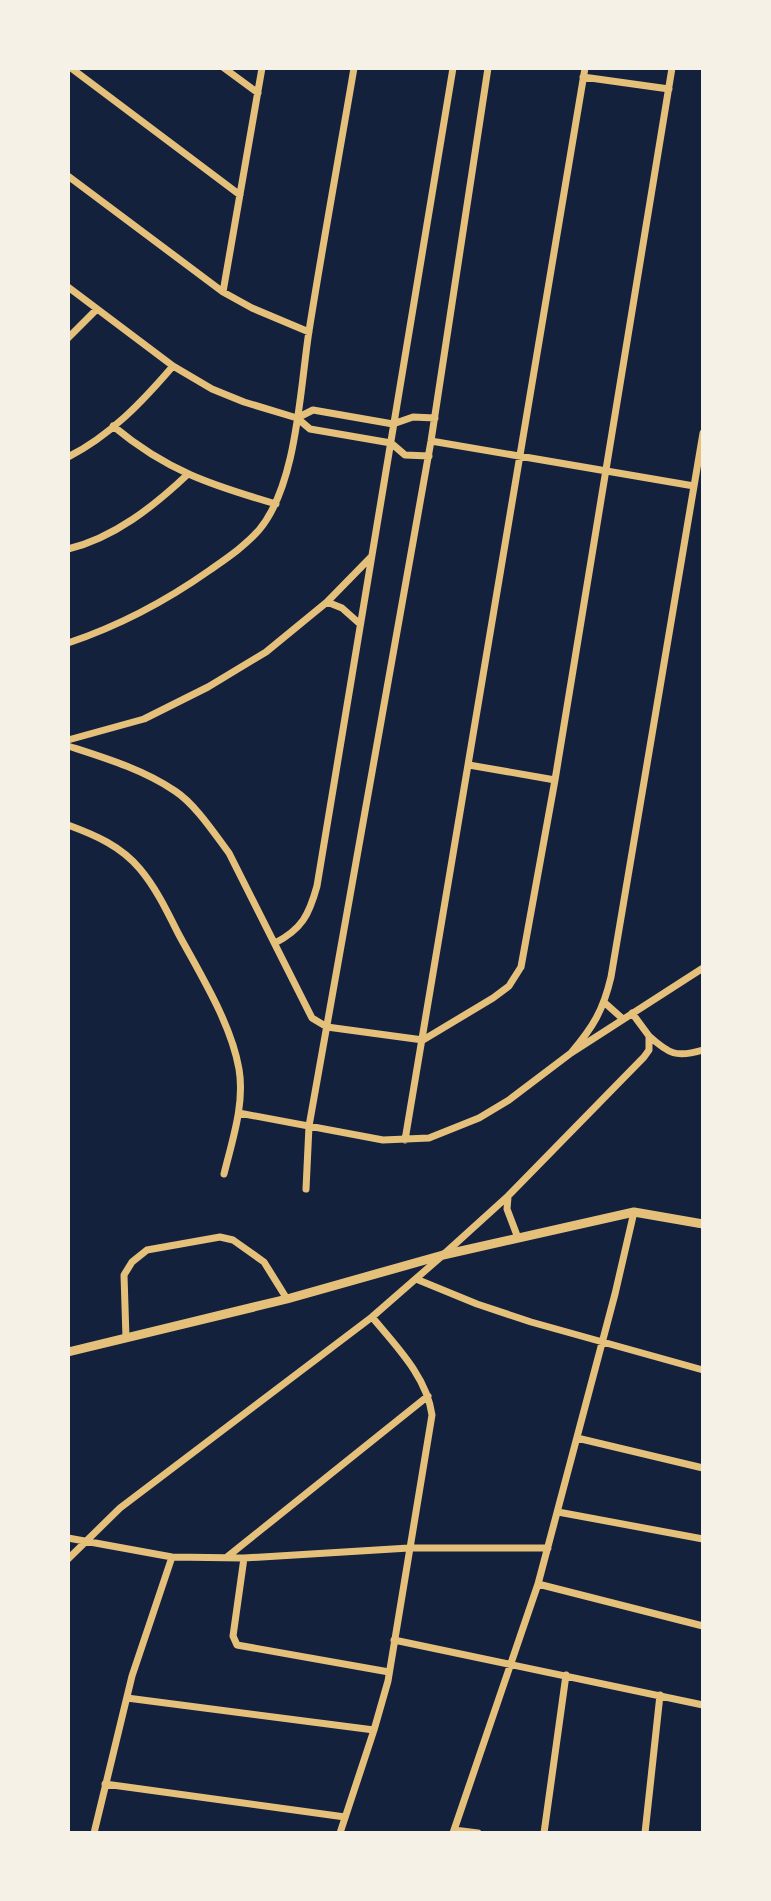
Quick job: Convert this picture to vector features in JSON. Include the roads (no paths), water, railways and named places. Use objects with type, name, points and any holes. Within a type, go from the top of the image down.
[{"type":"street","points":[[71,68],[240,195]]},
{"type":"street","points":[[224,68],[258,93]]},
{"type":"street","points":[[222,292],[262,68]]},
{"type":"street","points":[[68,643],[99,633],[181,590],[236,552],[259,530],[276,504],[285,476],[297,418],[354,68]]},
{"type":"street","points":[[275,943],[292,935],[303,921],[312,906],[317,886],[453,68]]},
{"type":"street","points":[[306,1189],[309,1126],[429,456],[488,68]]},
{"type":"street","points":[[68,746],[130,766],[177,792],[211,828],[229,853],[312,1018],[327,1027],[423,1040],[494,999],[509,986],[521,967],[555,780],[672,68]]},
{"type":"street","points":[[405,1140],[584,72],[669,89]]},
{"type":"street","points":[[68,176],[222,292],[251,308],[309,332]]},
{"type":"street","points":[[68,287],[173,366],[212,389],[297,418],[310,429],[391,443],[405,455],[429,456]]},
{"type":"street","points":[[68,338],[97,309]]},
{"type":"street","points":[[68,457],[94,442],[142,402],[173,366]]},
{"type":"street","points":[[297,418],[313,410],[393,424],[412,416],[435,418]]},
{"type":"street","points":[[113,426],[140,449],[187,475],[276,504]]},
{"type":"street","points":[[571,1053],[594,1026],[605,1003],[703,433]]},
{"type":"street","points":[[431,441],[694,486]]},
{"type":"street","points":[[68,549],[111,531],[155,505],[187,475]]},
{"type":"street","points":[[68,740],[145,719],[208,687],[267,652],[327,602],[372,555]]},
{"type":"street","points":[[327,602],[342,608],[360,624]]},
{"type":"street","points":[[469,765],[555,780]]},
{"type":"street","points":[[68,825],[97,836],[140,868],[155,890],[206,986],[230,1038],[239,1070],[239,1113],[224,1174]]},
{"type":"street","points":[[239,1113],[383,1140],[429,1138],[479,1118],[509,1100],[571,1053],[703,968]]},
{"type":"street","points":[[605,1003],[622,1019]]},
{"type":"street","points":[[632,1013],[649,1036],[663,1049],[673,1054],[689,1055],[703,1051]]},
{"type":"street","points":[[68,1559],[120,1508],[372,1317],[509,1196],[644,1056],[649,1049],[649,1036]]},
{"type":"street","points":[[509,1196],[507,1209],[518,1238]]},
{"type":"street","points":[[478,1833],[453,1831],[538,1584],[603,1343],[634,1212]]},
{"type":"street","points":[[68,1352],[287,1299],[443,1255],[634,1212],[703,1224]]},
{"type":"street","points":[[126,1338],[124,1275],[132,1262],[146,1250],[220,1237],[233,1240],[264,1262],[287,1299]]},
{"type":"street","points":[[416,1279],[531,1322],[703,1370]]},
{"type":"street","points":[[340,1833],[374,1730],[389,1672],[432,1415],[428,1396],[411,1365],[372,1317]]},
{"type":"street","points":[[226,1558],[428,1396]]},
{"type":"street","points":[[577,1438],[703,1468]]},
{"type":"street","points":[[558,1512],[703,1539]]},
{"type":"street","points":[[68,1538],[172,1557],[244,1558],[409,1548],[548,1548]]},
{"type":"street","points":[[94,1833],[127,1698],[172,1557]]},
{"type":"street","points":[[244,1558],[233,1636],[237,1645],[389,1672]]},
{"type":"street","points":[[538,1584],[703,1626]]},
{"type":"street","points":[[394,1640],[703,1704]]},
{"type":"street","points":[[544,1833],[566,1675]]},
{"type":"street","points":[[645,1833],[660,1695]]},
{"type":"street","points":[[127,1698],[374,1730]]},
{"type":"street","points":[[105,1784],[345,1817]]}]
